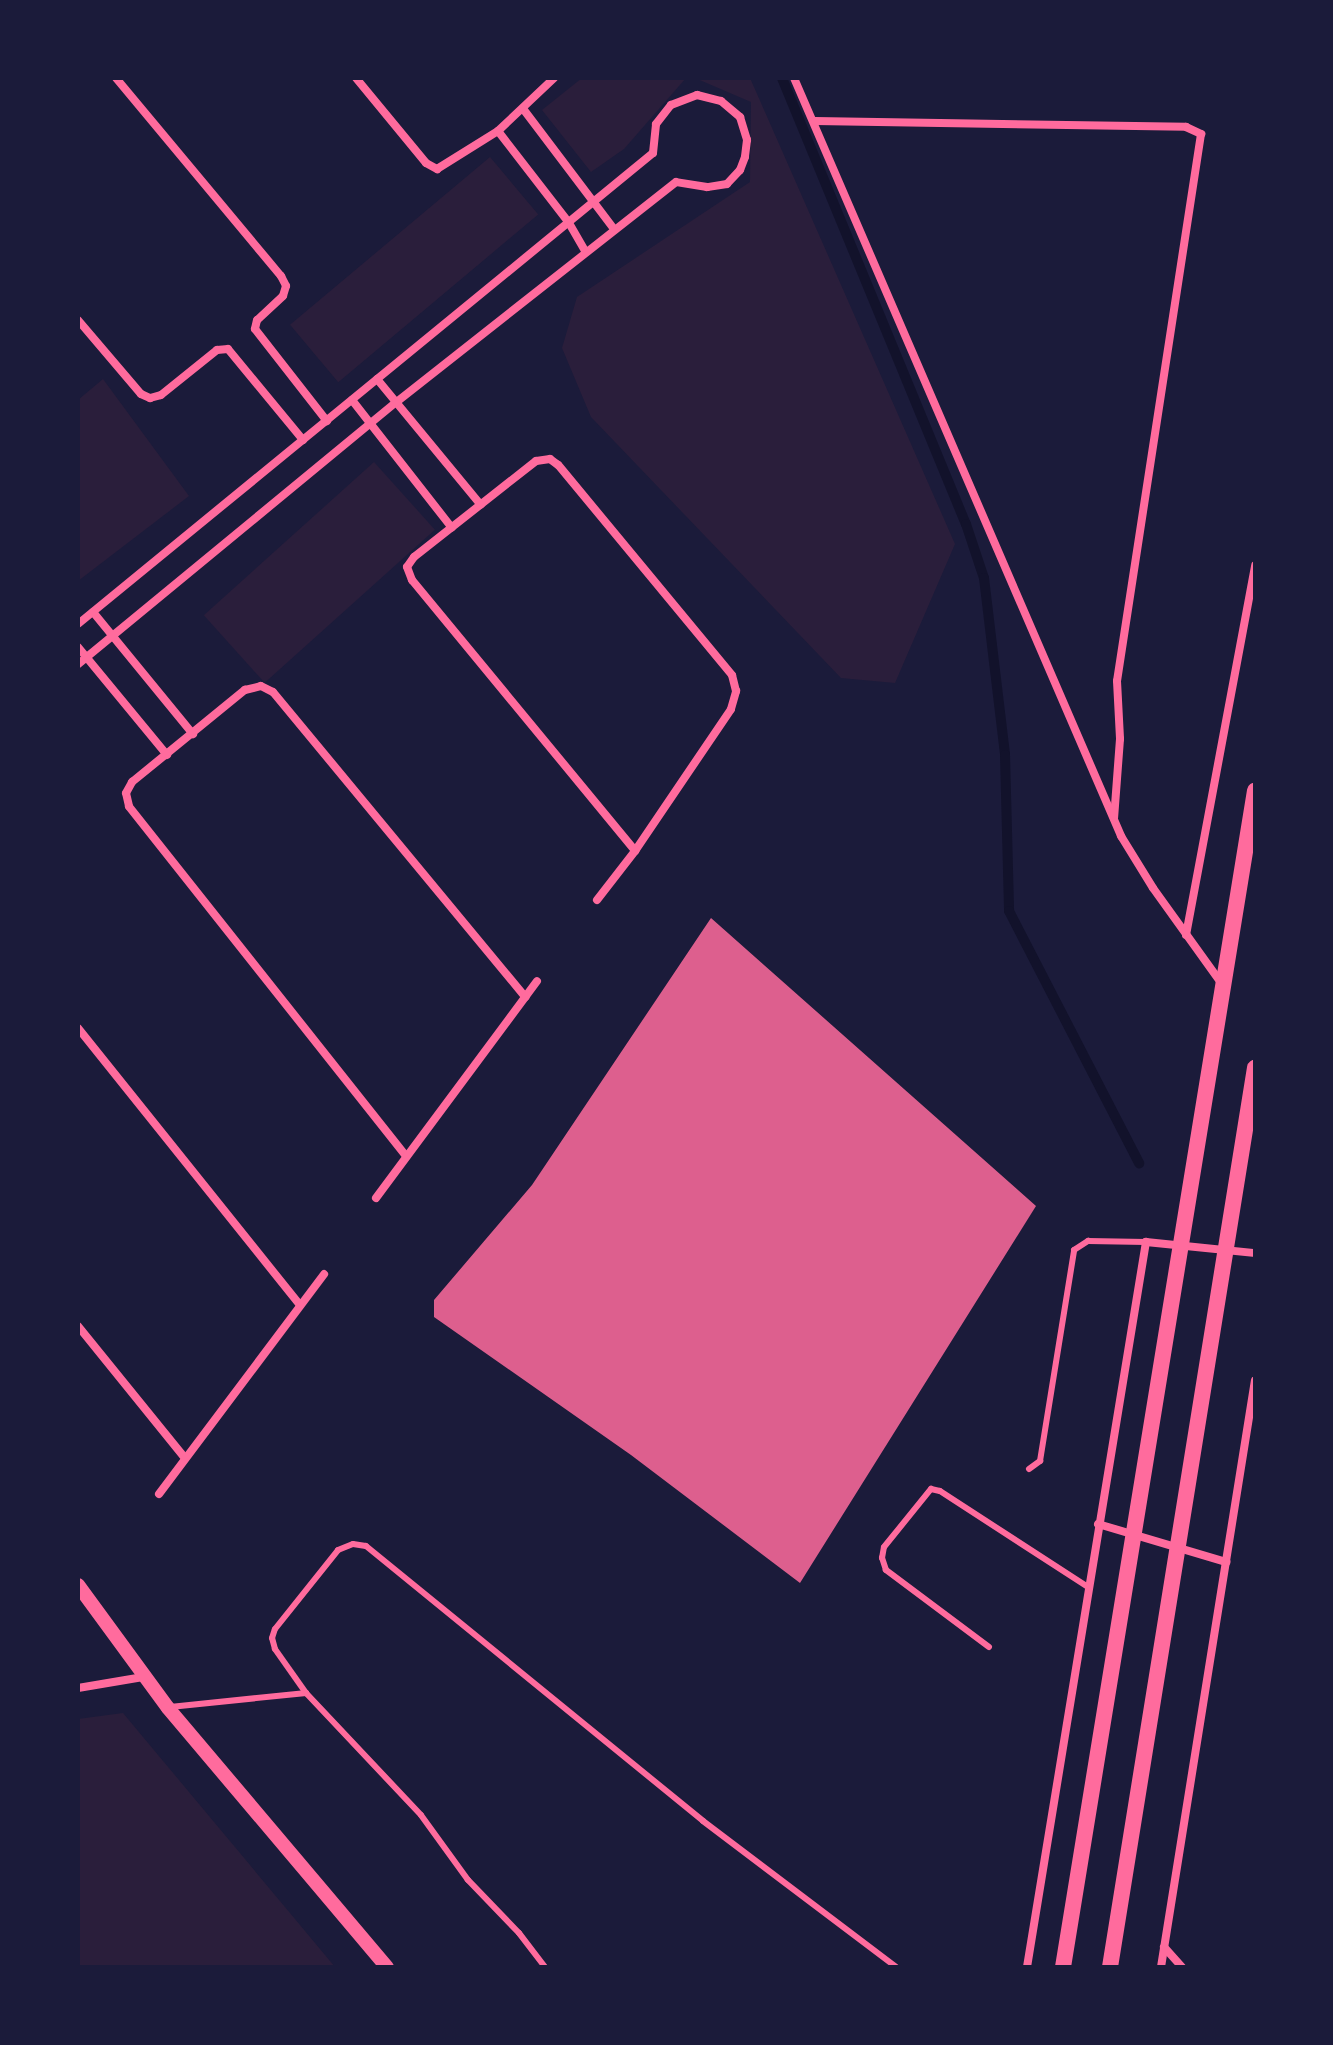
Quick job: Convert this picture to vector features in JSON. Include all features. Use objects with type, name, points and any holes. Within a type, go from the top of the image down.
[{"type":"main road","points":[[1063,1967],[1255,791]]},
{"type":"main road","points":[[1110,1967],[1255,1068]]},
{"type":"street","points":[[116,78],[281,276],[286,286],[283,296],[257,320],[255,329],[327,421]]},
{"type":"street","points":[[356,78],[426,163],[437,169],[498,131],[524,110],[554,78]]},
{"type":"street","points":[[794,78],[1114,818],[1153,888],[1223,985]]},
{"type":"street","points":[[78,624],[595,204],[653,153],[656,124],[671,105],[697,95],[721,101],[740,117],[747,140],[745,157],[740,170],[727,184],[707,187],[676,182],[395,403],[371,426],[112,633],[82,661]]},
{"type":"street","points":[[524,110],[614,229]]},
{"type":"street","points":[[815,121],[1186,127],[1201,134],[1148,498],[1117,681],[1120,739],[1114,818]]},
{"type":"street","points":[[498,131],[569,223],[585,251]]},
{"type":"street","points":[[78,320],[141,394],[150,398],[161,395],[217,350],[228,349],[238,357],[303,440]]},
{"type":"street","points":[[377,379],[481,505]]},
{"type":"street","points":[[352,400],[452,528]]},
{"type":"street","points":[[597,900],[635,851],[731,709],[736,691],[732,675],[558,465],[550,459],[536,461],[414,557],[407,567],[412,580],[635,851]]},
{"type":"street","points":[[1186,935],[1255,565]]},
{"type":"street","points":[[93,612],[193,734]]},
{"type":"street","points":[[78,647],[82,661],[167,755]]},
{"type":"street","points":[[406,1156],[129,806],[126,793],[132,782],[245,690],[261,686],[273,692],[525,997]]},
{"type":"street","points":[[376,1198],[537,981]]},
{"type":"street","points":[[78,1028],[300,1305]]},
{"type":"street","points":[[1027,1967],[1146,1242],[1255,1253]]},
{"type":"street","points":[[159,1494],[324,1274]]},
{"type":"street","points":[[78,1326],[185,1458]]},
{"type":"street","points":[[1161,1967],[1255,1380]]},
{"type":"street","points":[[1245,1442],[1255,1443]]},
{"type":"street","points":[[1098,1524],[1226,1562]]},
{"type":"street","points":[[78,1585],[168,1708],[387,1967]]},
{"type":"street","points":[[78,1599],[103,1621]]},
{"type":"street","points":[[78,1688],[143,1677]]},
{"type":"street","points":[[1164,1947],[1182,1967]]},
{"type":"lane","points":[[1029,1469],[1040,1461],[1074,1250],[1088,1241],[1146,1242]]},
{"type":"lane","points":[[989,1647],[886,1570],[882,1558],[884,1547],[931,1489],[940,1491],[1088,1587]]},
{"type":"lane","points":[[545,1967],[519,1933],[468,1880],[421,1815],[306,1693],[275,1649],[272,1638],[275,1629],[338,1550],[353,1544],[366,1546],[692,1812],[886,1965],[896,1967]]},
{"type":"lane","points":[[168,1708],[306,1693]]},
{"type":"shaded area","points":[[582,78],[686,78],[624,149],[591,172],[542,110]]},
{"type":"shaded area","points":[[695,78],[750,78],[955,544],[895,683],[841,678],[591,417],[562,348],[577,297],[750,182],[751,102]]},
{"type":"shaded area","points":[[490,157],[538,214],[338,382],[290,325]]},
{"type":"shaded area","points":[[103,379],[189,496],[78,581],[78,400]]},
{"type":"shaded area","points":[[374,462],[435,530],[265,683],[204,615]]},
{"type":"shaded area","points":[[123,1713],[335,1967],[78,1967],[78,1719]]},
{"type":"building","points":[[711,918],[1036,1206],[800,1583],[631,1455],[434,1317],[434,1300],[532,1185]]},
{"type":"waterway","points":[[782,78],[966,524],[984,578],[1005,755],[1009,911],[1139,1163]]}]
